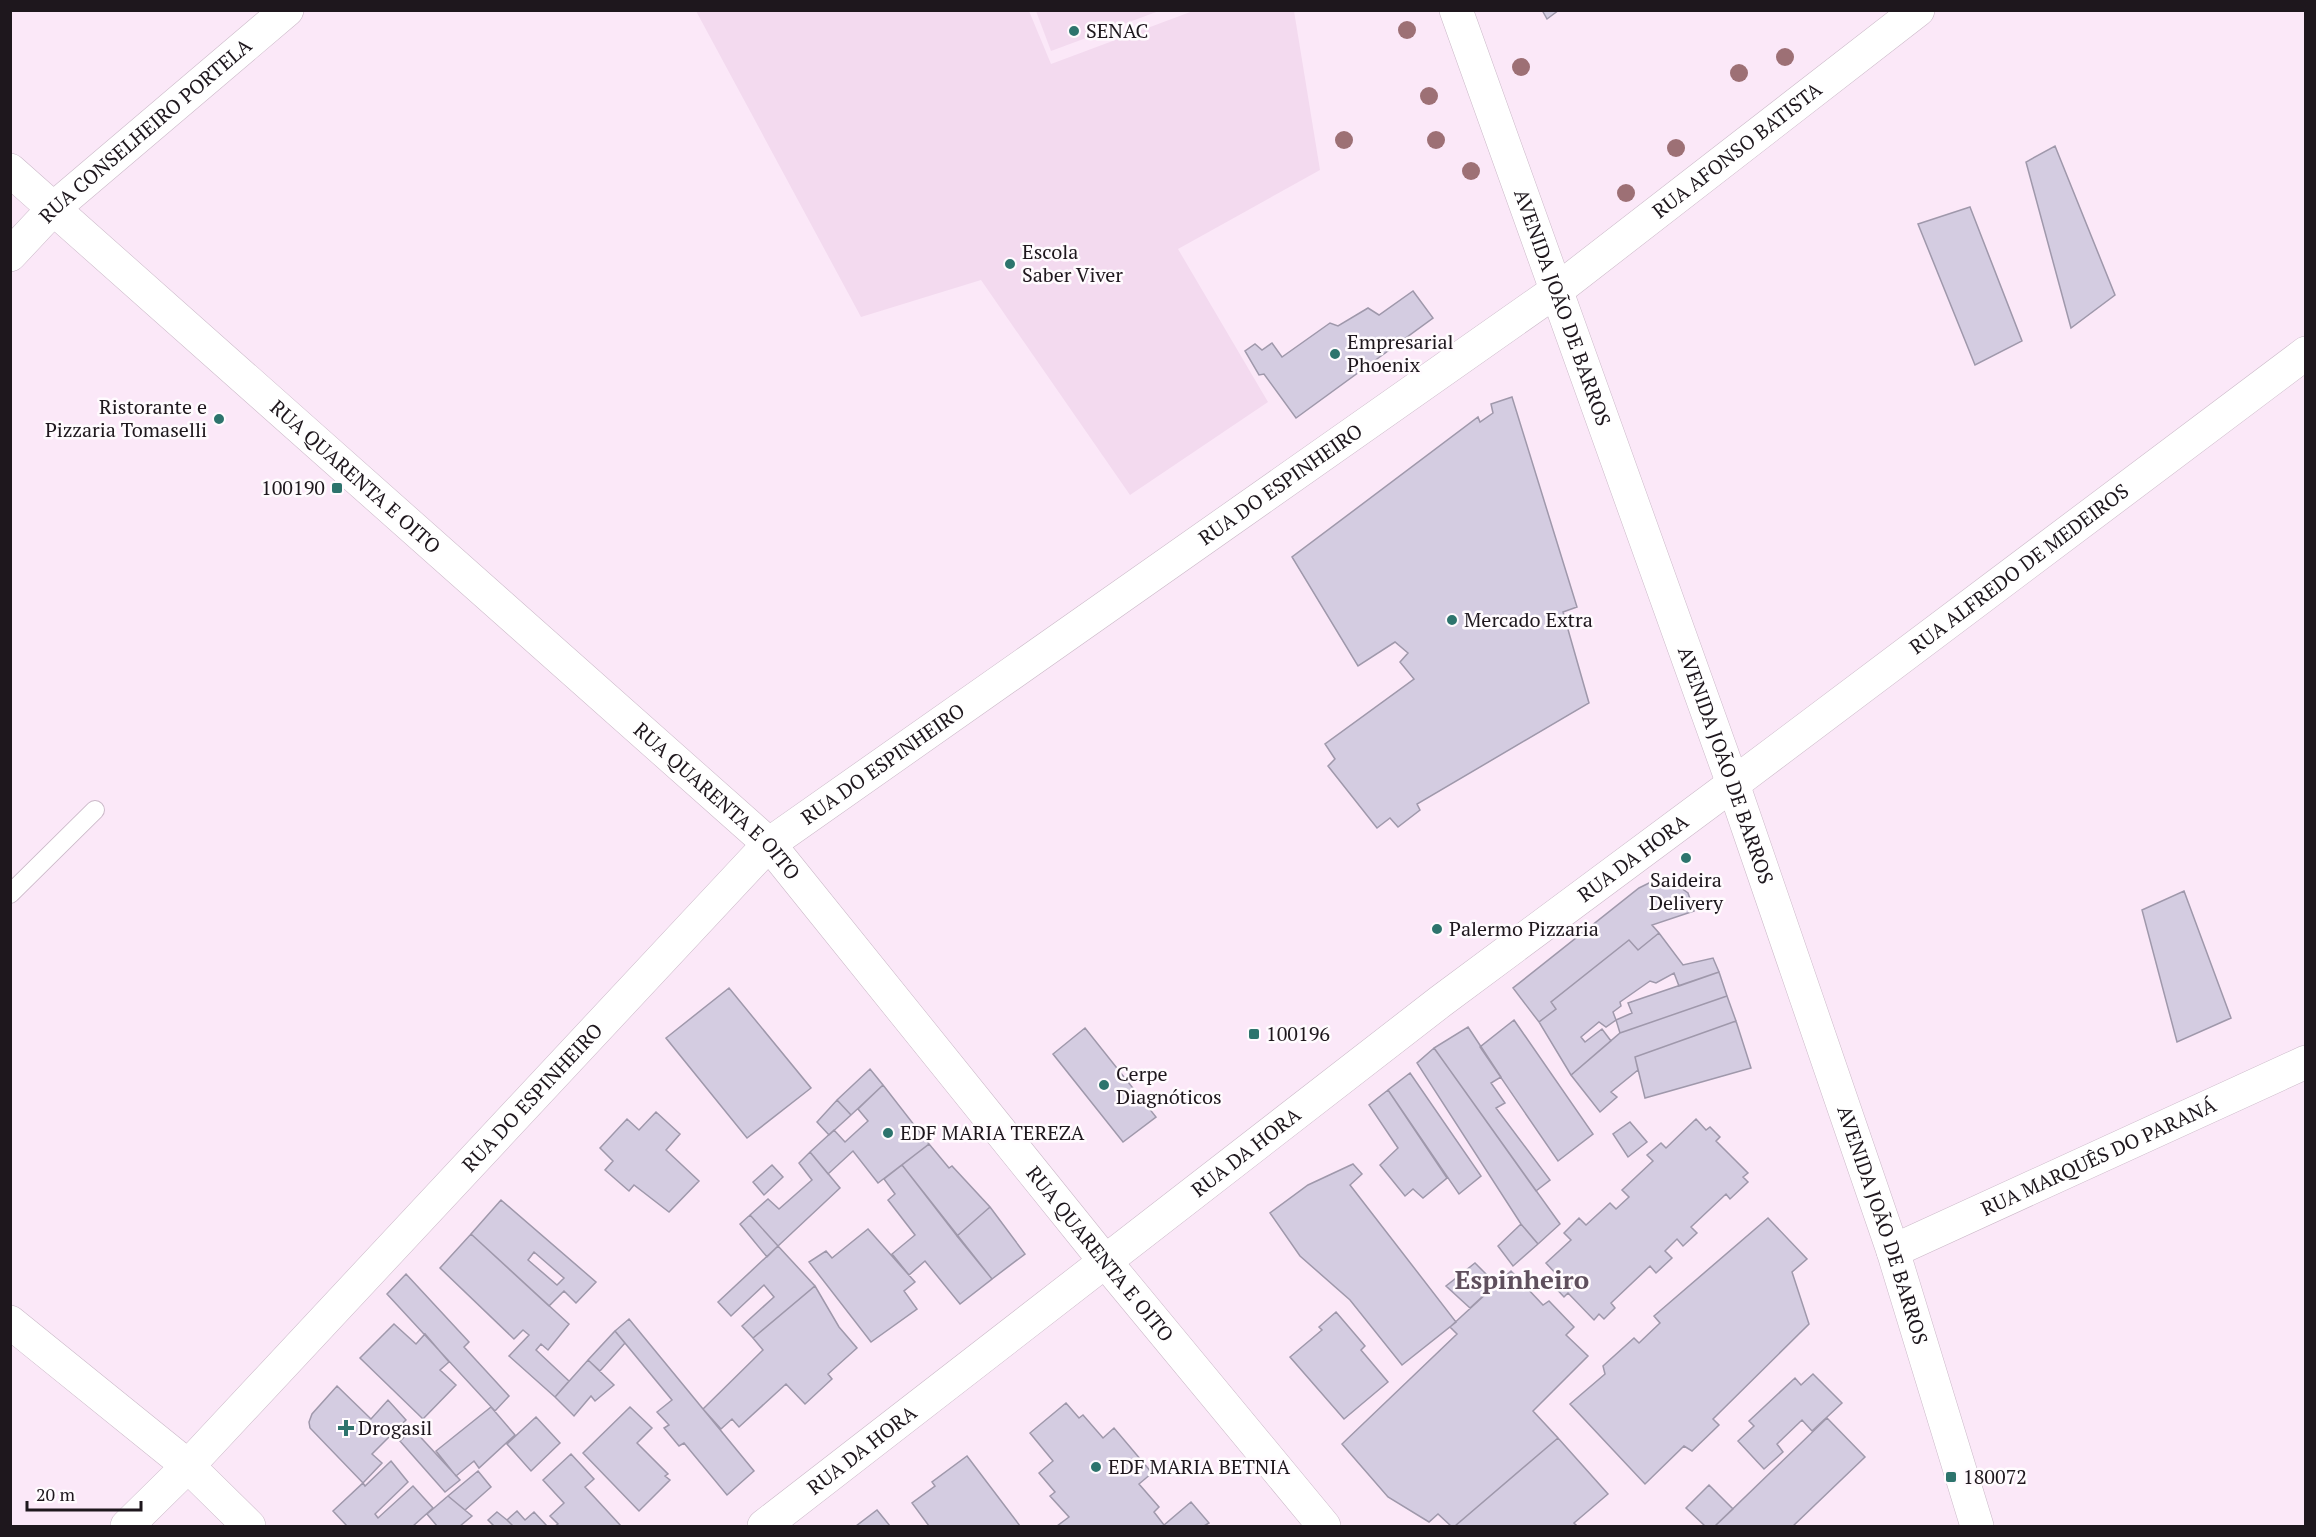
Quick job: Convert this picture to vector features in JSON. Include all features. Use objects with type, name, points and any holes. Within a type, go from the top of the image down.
[{"type":"street","name":"RUA CONSELHEIRO PORTELA","points":[[10,255],[54,208],[287,10]]},
{"type":"street","name":"AVENIDA JOÃO DE BARROS","points":[[1456,10],[1732,784],[1893,1251],[1977,1527]]},
{"type":"street","name":"RUA AFONSO BATISTA","points":[[1557,290],[1918,10]]},
{"type":"street","name":"RUA QUARENTA E OITO","points":[[10,170],[770,844],[1104,1260],[1324,1527]]},
{"type":"street","name":"RUA DO ESPINHEIRO","points":[[127,1527],[188,1466],[770,844],[1557,290]]},
{"type":"street","name":"RUA ALFREDO DE MEDEIROS","points":[[1732,784],[2306,353]]},
{"type":"street","name":"RUA DA HORA","points":[[764,1527],[1104,1260],[1451,994],[1732,784]]},
{"type":"street","name":"RUA MARQUÊS DO PARANÁ","points":[[1893,1251],[2306,1062]]},
{"type":"street","points":[[10,1322],[188,1466],[249,1527]]},
{"type":"lane","points":[[10,894],[95,810]]},
{"type":"shaded area","name":"Escola Saber Viver","points":[[696,11],[1029,11],[1051,64],[1193,11],[1294,11],[1320,170],[1178,249],[1268,402],[1130,495],[981,280],[861,317]]},
{"type":"shaded area","name":"SENAC","points":[[1036,11],[1159,11],[1051,51]]},
{"type":"building","points":[[1542,10],[1559,10],[1547,19]]},
{"type":"building","points":[[2055,146],[2115,295],[2071,328],[2026,162]]},
{"type":"building","points":[[1970,207],[2022,341],[1975,365],[1918,224]]},
{"type":"building","name":"Empresarial Phoenix","points":[[1413,291],[1433,318],[1296,418],[1264,374],[1259,375],[1245,351],[1255,344],[1262,350],[1272,343],[1282,357],[1330,323],[1338,326],[1368,308],[1379,315]]},
{"type":"building","points":[[1512,397],[1577,607],[1563,612],[1589,703],[1417,804],[1420,810],[1398,827],[1390,818],[1377,828],[1328,766],[1335,759],[1325,744],[1414,679],[1400,662],[1408,653],[1395,642],[1358,666],[1292,557],[1478,417],[1480,422],[1493,413],[1491,404]]},
{"type":"building","points":[[1653,881],[1674,883],[1688,893],[1694,911],[1652,925],[1659,933],[1638,950],[1629,940],[1551,1002],[1556,1009],[1539,1022],[1513,988],[1639,888]]},
{"type":"building","points":[[2184,891],[2231,1018],[2177,1042],[2142,910]]},
{"type":"building","points":[[1659,933],[1683,965],[1713,958],[1719,972],[1679,986],[1674,973],[1656,983],[1650,981],[1620,1002],[1621,1006],[1613,1012],[1616,1020],[1606,1027],[1599,1022],[1581,1037],[1585,1042],[1602,1029],[1611,1041],[1571,1075],[1539,1022],[1556,1009],[1551,1002],[1629,940],[1638,950]]},
{"type":"building","points":[[1719,972],[1727,996],[1620,1033],[1616,1020],[1632,1013],[1628,1003]]},
{"type":"building","points":[[729,988],[811,1088],[747,1138],[666,1038]]},
{"type":"building","points":[[1727,996],[1736,1021],[1635,1057],[1638,1070],[1611,1092],[1617,1097],[1600,1112],[1571,1075],[1620,1033]]},
{"type":"building","points":[[1514,1020],[1593,1134],[1558,1161],[1480,1047]]},
{"type":"building","points":[[1736,1021],[1751,1068],[1645,1098],[1635,1057]]},
{"type":"building","points":[[1468,1027],[1501,1077],[1491,1083],[1505,1103],[1496,1108],[1550,1180],[1536,1191],[1434,1048]]},
{"type":"building","name":"Cerpe Diagnóticos","points":[[1085,1028],[1156,1117],[1123,1142],[1053,1054]]},
{"type":"building","points":[[1434,1048],[1560,1224],[1538,1244],[1521,1224],[1417,1063]]},
{"type":"building","name":"EDF MARIA TEREZA","points":[[870,1069],[883,1085],[851,1115],[837,1100]]},
{"type":"building","points":[[1410,1073],[1481,1176],[1459,1194],[1388,1090]]},
{"type":"building","name":"EDF MARIA TEREZA","points":[[883,1085],[929,1144],[878,1183],[853,1151],[828,1174],[810,1152],[834,1130],[845,1142],[868,1121],[858,1109]]},
{"type":"building","points":[[1388,1090],[1447,1178],[1423,1198],[1413,1189],[1405,1196],[1380,1165],[1398,1148],[1369,1105]]},
{"type":"building","name":"EDF MARIA TEREZA","points":[[837,1100],[851,1115],[829,1135],[817,1122]]},
{"type":"building","points":[[656,1112],[680,1134],[666,1150],[699,1181],[669,1212],[634,1185],[629,1191],[605,1170],[613,1161],[600,1148],[627,1119],[639,1130]]},
{"type":"building","points":[[1696,1119],[1706,1130],[1710,1127],[1720,1137],[1716,1141],[1748,1173],[1743,1177],[1748,1182],[1730,1199],[1726,1194],[1691,1227],[1697,1233],[1683,1246],[1677,1239],[1665,1251],[1672,1258],[1656,1273],[1650,1266],[1611,1303],[1615,1308],[1604,1319],[1599,1314],[1594,1320],[1568,1293],[1564,1297],[1551,1283],[1558,1276],[1546,1263],[1571,1240],[1564,1233],[1579,1218],[1586,1225],[1610,1203],[1616,1209],[1629,1197],[1622,1190],[1653,1161],[1647,1155],[1661,1143],[1666,1148]]},
{"type":"building","points":[[1630,1122],[1647,1142],[1628,1157],[1613,1134]]},
{"type":"building","points":[[929,1144],[949,1168],[952,1166],[990,1207],[957,1236],[902,1165]]},
{"type":"building","points":[[810,1152],[840,1188],[778,1246],[750,1215],[768,1199],[779,1209],[812,1180],[799,1163]]},
{"type":"building","points":[[1353,1164],[1362,1174],[1350,1185],[1456,1322],[1402,1365],[1350,1300],[1300,1256],[1270,1213],[1308,1185]]},
{"type":"building","points":[[772,1165],[783,1177],[764,1195],[753,1182]]},
{"type":"building","points":[[902,1165],[992,1279],[960,1304],[925,1261],[909,1275],[892,1254],[915,1235],[888,1200],[895,1194],[884,1179]]},
{"type":"building","points":[[501,1200],[596,1282],[576,1303],[564,1291],[549,1306],[471,1234]],"holes":[[[534,1252],[564,1278],[557,1285],[528,1260]]]},
{"type":"building","points":[[990,1207],[1025,1254],[992,1279],[957,1236]]},
{"type":"building","points":[[750,1215],[778,1246],[767,1257],[740,1224]]},
{"type":"building","points":[[1768,1218],[1807,1259],[1792,1272],[1809,1324],[1713,1419],[1719,1425],[1692,1451],[1684,1446],[1645,1484],[1570,1404],[1605,1374],[1603,1366],[1634,1338],[1639,1343],[1660,1323],[1654,1316]]},
{"type":"building","points":[[1521,1224],[1538,1244],[1513,1266],[1498,1246]]},
{"type":"building","points":[[868,1229],[915,1282],[904,1291],[917,1309],[871,1342],[809,1262],[826,1251],[832,1258]]},
{"type":"building","points":[[471,1234],[569,1324],[548,1350],[541,1344],[536,1350],[569,1381],[555,1397],[509,1356],[529,1335],[523,1330],[514,1339],[440,1268]]},
{"type":"building","points":[[778,1246],[815,1286],[753,1338],[742,1326],[774,1297],[764,1285],[731,1316],[718,1302]]},
{"type":"building","points":[[1475,1263],[1496,1284],[1470,1308],[1446,1286]]},
{"type":"building","points":[[1511,1271],[1543,1305],[1549,1301],[1574,1327],[1566,1335],[1588,1356],[1533,1411],[1558,1438],[1455,1526],[1451,1526],[1438,1514],[1429,1522],[1388,1497],[1342,1444],[1457,1334],[1450,1327]]},
{"type":"building","points":[[406,1274],[469,1342],[464,1347],[509,1396],[495,1411],[387,1294]]},
{"type":"building","points":[[815,1286],[839,1327],[857,1348],[828,1374],[832,1379],[805,1404],[786,1384],[739,1427],[732,1419],[721,1429],[703,1409],[763,1350],[753,1338]]},
{"type":"building","points":[[1336,1312],[1365,1346],[1361,1350],[1388,1382],[1344,1419],[1290,1357],[1322,1330],[1319,1327]]},
{"type":"building","points":[[629,1319],[754,1471],[727,1495],[684,1443],[679,1446],[664,1428],[669,1425],[657,1412],[672,1400],[615,1331]]},
{"type":"building","points":[[394,1324],[416,1344],[425,1334],[449,1362],[440,1370],[456,1385],[423,1419],[360,1358]]},
{"type":"building","points":[[615,1331],[625,1343],[600,1371],[588,1360]]},
{"type":"building","points":[[588,1360],[614,1385],[595,1401],[591,1396],[574,1416],[555,1397]]},
{"type":"building","points":[[1813,1374],[1842,1403],[1812,1431],[1802,1420],[1777,1444],[1783,1452],[1764,1469],[1738,1441],[1754,1426],[1749,1421],[1795,1378],[1801,1385]]},
{"type":"building","points":[[337,1386],[371,1419],[388,1400],[406,1420],[372,1454],[382,1463],[363,1483],[310,1428],[309,1422],[312,1414]]},
{"type":"building","name":"EDF MARIA BETNIA","points":[[1066,1403],[1079,1418],[1083,1415],[1103,1438],[1114,1428],[1152,1473],[1139,1484],[1159,1507],[1154,1512],[1164,1525],[1191,1502],[1209,1523],[1204,1526],[1057,1526],[1069,1517],[1050,1496],[1055,1492],[1039,1473],[1053,1461],[1030,1433]]},
{"type":"building","points":[[491,1407],[515,1435],[479,1468],[474,1461],[456,1476],[436,1451]]},
{"type":"building","points":[[630,1407],[652,1428],[637,1443],[668,1474],[665,1476],[670,1480],[639,1511],[583,1453]]},
{"type":"building","points":[[536,1417],[560,1443],[531,1471],[507,1444]]},
{"type":"building","points":[[1827,1418],[1865,1457],[1793,1526],[1715,1526]]},
{"type":"building","points":[[413,1429],[460,1480],[445,1492],[400,1441]]},
{"type":"building","points":[[1558,1438],[1608,1494],[1574,1523],[1577,1526],[1455,1526]]},
{"type":"building","points":[[571,1454],[594,1479],[585,1487],[621,1526],[555,1526],[558,1524],[550,1516],[564,1503],[543,1480]]},
{"type":"building","points":[[967,1456],[1020,1526],[929,1526],[912,1503],[935,1486],[932,1482]]},
{"type":"building","points":[[391,1461],[408,1482],[375,1514],[378,1518],[413,1486],[433,1508],[413,1526],[347,1526],[333,1511],[363,1483],[365,1486]]},
{"type":"building","points":[[478,1471],[491,1487],[465,1510],[448,1496]]},
{"type":"building","points":[[1709,1485],[1733,1509],[1715,1526],[1705,1526],[1686,1508]]},
{"type":"building","points":[[448,1496],[472,1516],[460,1526],[437,1526],[427,1514]]},
{"type":"building","points":[[877,1510],[890,1526],[856,1526]]},
{"type":"building","points":[[517,1511],[525,1520],[534,1512],[547,1526],[513,1526],[507,1520]]},
{"type":"building","points":[[497,1512],[513,1526],[494,1526],[488,1520]]},
{"type":"place","name":"SENAC","points":[[1074,31]]},
{"type":"place","name":"Escola Saber Viver","points":[[1010,264]]},
{"type":"place","name":"Empresarial Phoenix","points":[[1335,354]]},
{"type":"place","name":"Ristorante e Pizzaria Tomaselli","points":[[219,419]]},
{"type":"place","name":"100190","points":[[337,488]]},
{"type":"place","name":"Mercado Extra","points":[[1452,620]]},
{"type":"place","name":"Saideira Delivery","points":[[1686,858]]},
{"type":"place","name":"Palermo Pizzaria","points":[[1437,929]]},
{"type":"place","name":"100196","points":[[1254,1034]]},
{"type":"place","name":"Cerpe Diagnóticos","points":[[1104,1085]]},
{"type":"place","name":"EDF MARIA TEREZA","points":[[888,1133]]},
{"type":"place","name":"Drogasil","points":[[346,1428]]},
{"type":"place","name":"EDF MARIA BETNIA","points":[[1096,1467]]},
{"type":"place","name":"180072","points":[[1951,1477]]},
{"type":"district","name":"Espinheiro","points":[[1522,1280]]}]
